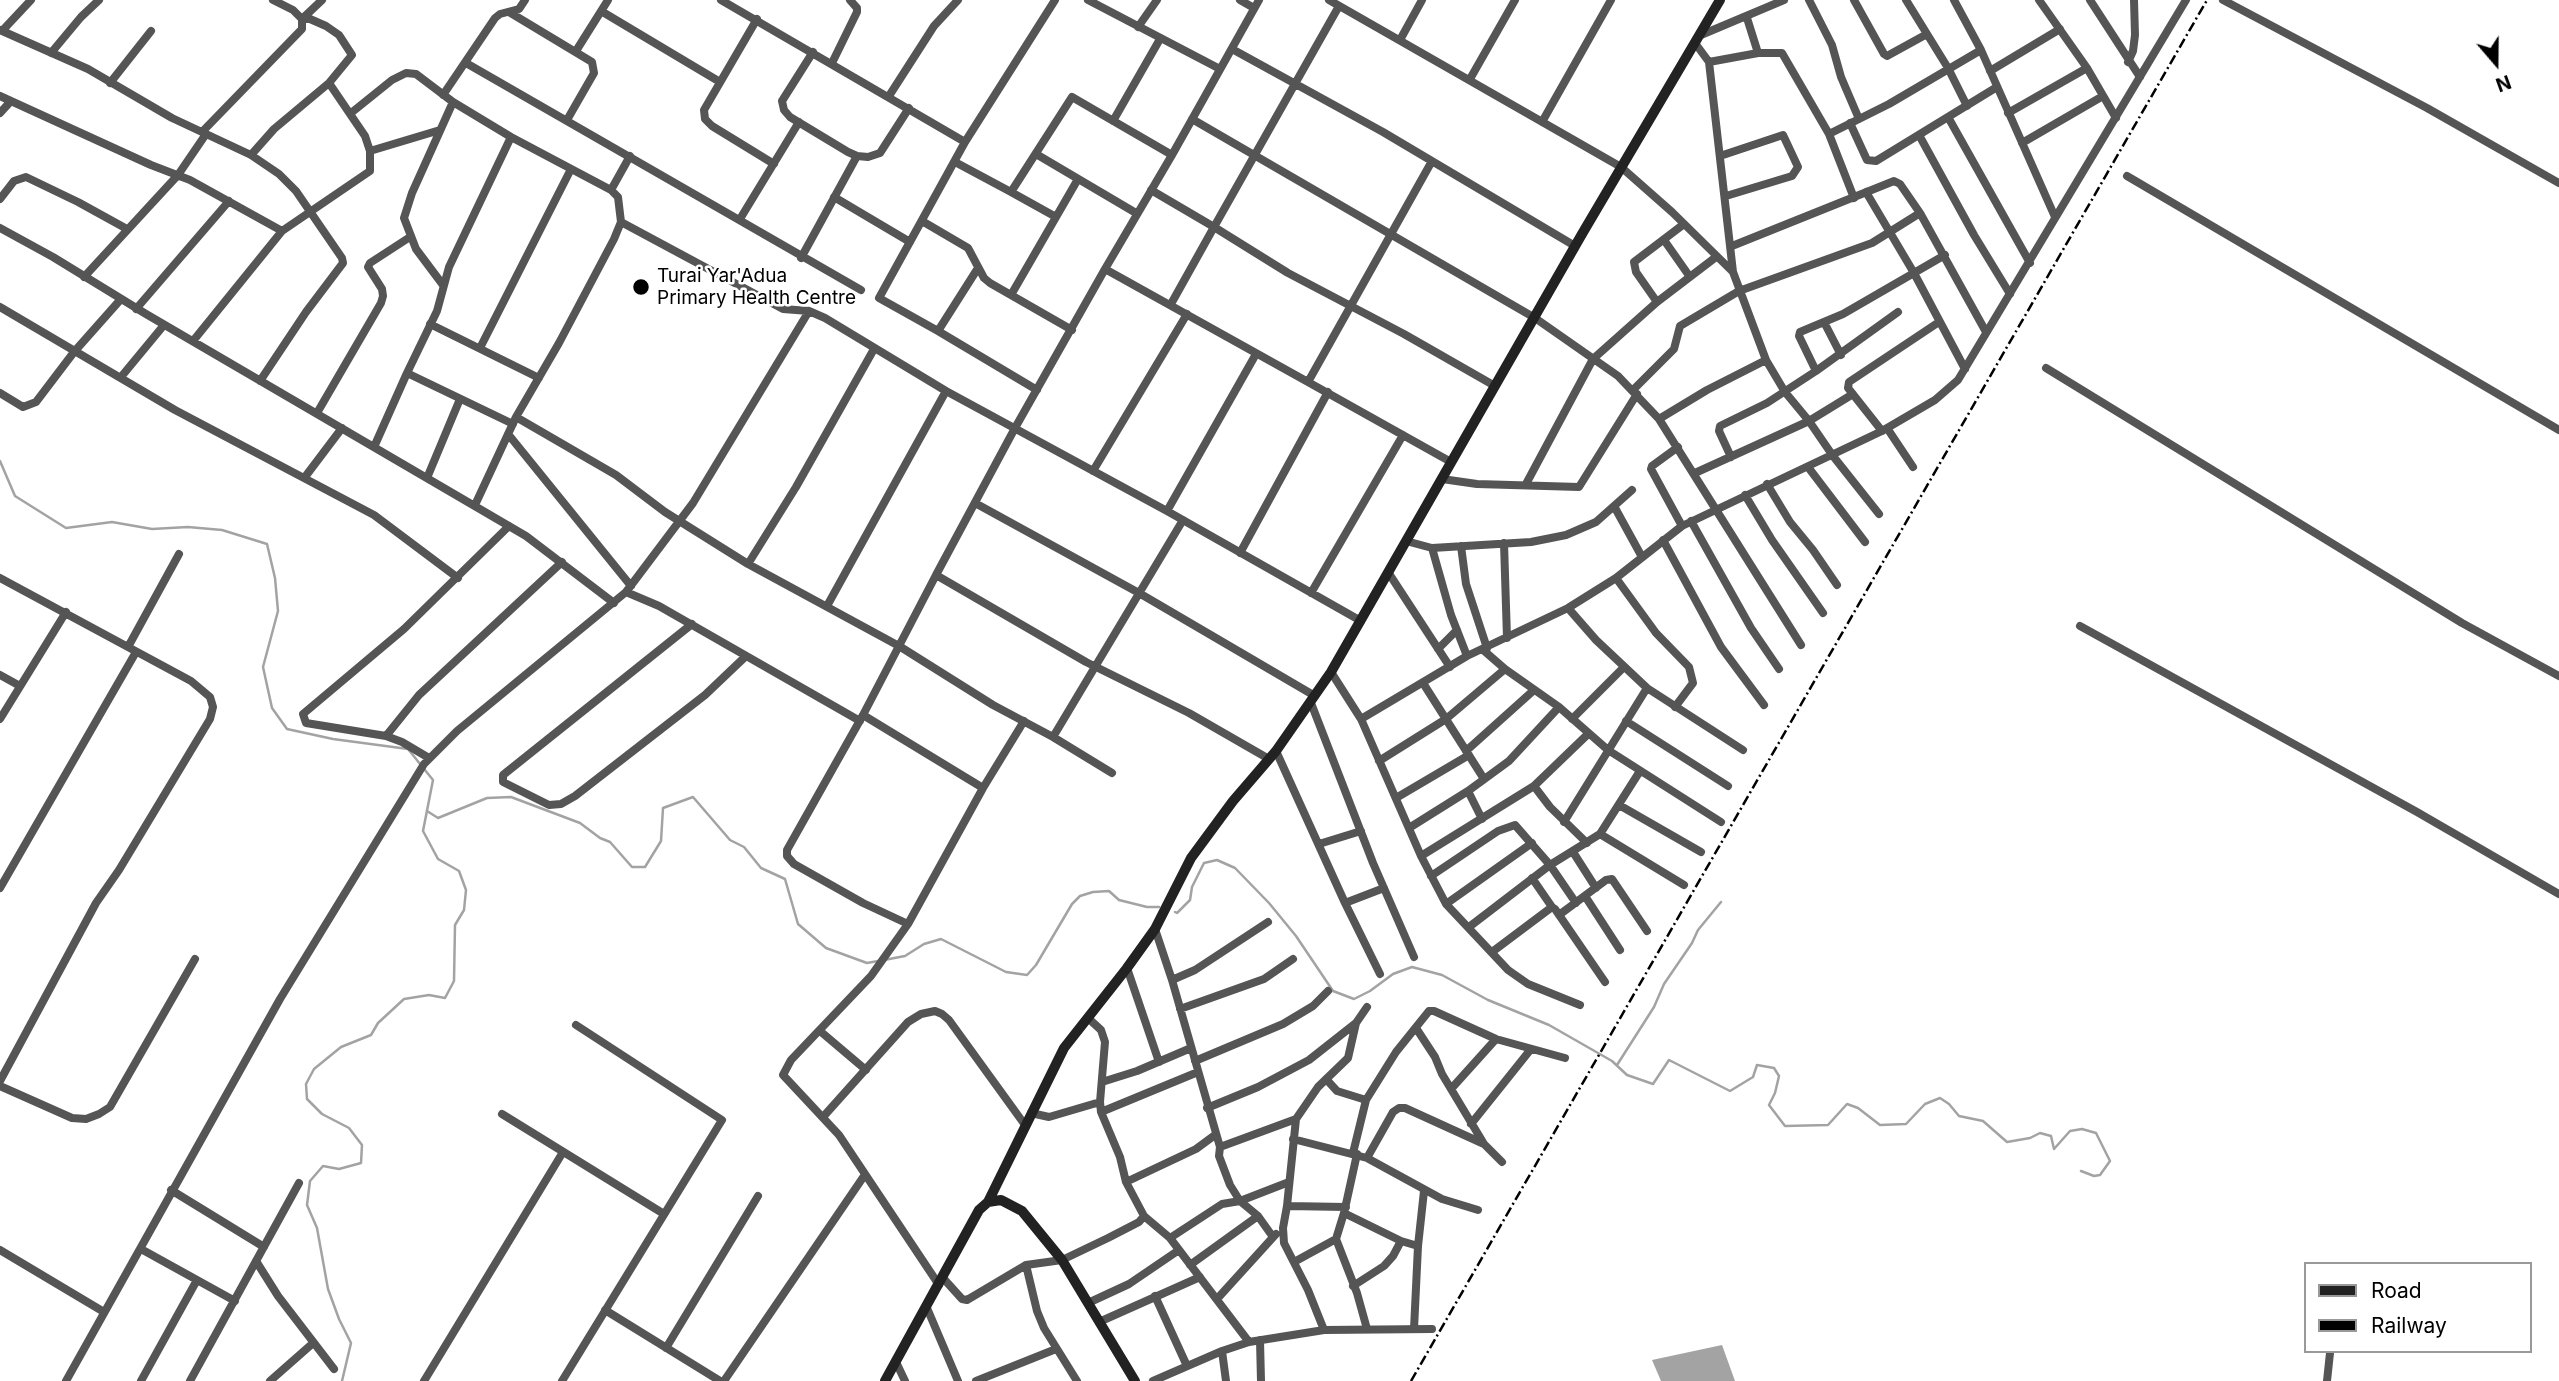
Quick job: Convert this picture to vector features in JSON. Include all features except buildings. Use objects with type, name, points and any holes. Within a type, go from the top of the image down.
[{"type":"street","points":[[31,0],[1,31],[88,69],[172,118],[251,155],[279,174],[296,191],[342,258],[343,263],[260,380]]},
{"type":"street","points":[[51,53],[81,17],[100,0]]},
{"type":"street","points":[[251,155],[274,129],[329,83],[352,55],[339,35],[327,26],[318,21],[302,19],[293,10],[273,0]]},
{"type":"street","points":[[84,277],[178,175],[204,133],[302,29],[302,19],[321,0]]},
{"type":"street","points":[[443,95],[495,18],[519,9],[525,0]]},
{"type":"street","points":[[576,51],[608,0]]},
{"type":"street","points":[[722,0],[734,3],[965,142]]},
{"type":"street","points":[[832,63],[857,12],[850,0]]},
{"type":"street","points":[[1037,390],[878,298],[965,142],[1055,0]]},
{"type":"street","points":[[1088,0],[1220,69]]},
{"type":"street","points":[[1138,27],[1157,0]]},
{"type":"street","points":[[1240,0],[1254,8]]},
{"type":"street","points":[[908,923],[863,903],[794,864],[787,856],[787,850],[861,718],[1015,428],[1259,0]]},
{"type":"street","points":[[1329,0],[1622,167],[1733,272]]},
{"type":"street","points":[[1400,40],[1422,0]]},
{"type":"street","points":[[1469,79],[1515,0]]},
{"type":"street","points":[[1542,122],[1611,0]]},
{"type":"street","points":[[885,1381],[979,1210],[988,1202],[1064,1048],[1155,929],[1191,858],[1233,801],[1273,755],[1331,672],[1575,246],[1720,0]]},
{"type":"street","points":[[1698,39],[1784,0]]},
{"type":"street","points":[[1809,0],[1832,45],[1841,77],[1859,119]]},
{"type":"street","points":[[1854,0],[1887,56],[1927,34]]},
{"type":"street","points":[[1906,0],[1948,68],[1967,106]]},
{"type":"street","points":[[1954,0],[1981,50],[2055,217]]},
{"type":"street","points":[[2039,0],[2087,68],[2116,118]]},
{"type":"street","points":[[2090,0],[2140,77]]},
{"type":"street","points":[[2128,62],[2135,35],[2134,0]]},
{"type":"street","points":[[1361,719],[1467,656],[1568,608],[1616,578],[1682,526],[1885,430],[1935,400],[1958,380],[2186,0]]},
{"type":"street","points":[[2224,0],[2427,107],[2559,183]]},
{"type":"street","points":[[890,96],[953,1]]},
{"type":"street","points":[[1171,304],[1339,6]]},
{"type":"street","points":[[601,11],[720,82]]},
{"type":"street","points":[[509,12],[592,62],[594,68],[567,120]]},
{"type":"street","points":[[1747,18],[1758,53]]},
{"type":"street","points":[[757,19],[704,110],[705,119],[712,127],[774,164]]},
{"type":"street","points":[[1990,71],[2060,29]]},
{"type":"street","points":[[110,83],[151,31]]},
{"type":"street","points":[[1113,121],[1160,38]]},
{"type":"street","points":[[1698,39],[1709,62],[1733,272],[1739,291],[1766,360],[1785,392],[1880,514]]},
{"type":"street","points":[[1232,48],[1432,161],[1575,246]]},
{"type":"street","points":[[1829,134],[1889,104],[1981,50]]},
{"type":"street","points":[[813,52],[782,101],[784,110],[799,122],[857,156],[868,157],[880,153],[909,108]]},
{"type":"street","points":[[1709,62],[1758,53],[1782,53],[1829,134],[1854,198]]},
{"type":"street","points":[[466,63],[740,219],[801,258],[861,290]]},
{"type":"street","points":[[2008,113],[2087,68]]},
{"type":"street","points":[[351,113],[392,80],[406,73],[416,74],[453,102],[511,137],[611,190],[618,197],[621,222],[606,256],[508,434],[475,505]]},
{"type":"street","points":[[193,341],[282,231],[370,171],[370,151],[365,136],[329,83]]},
{"type":"street","points":[[1850,123],[1867,160],[1876,161],[1997,88]]},
{"type":"street","points":[[0,96],[178,175],[282,231]]},
{"type":"street","points":[[2022,143],[2103,96]]},
{"type":"street","points":[[1012,192],[1072,97],[1172,155]]},
{"type":"street","points":[[0,113],[11,101]]},
{"type":"street","points":[[443,285],[411,237],[404,210],[453,102]]},
{"type":"street","points":[[1948,117],[2030,263]]},
{"type":"street","points":[[1192,119],[1535,317],[1618,376],[1659,419],[1801,645]]},
{"type":"street","points":[[740,219],[799,122]]},
{"type":"street","points":[[370,151],[440,130]]},
{"type":"street","points":[[1720,156],[1779,135],[1785,138],[1798,167],[1793,176],[1726,196]]},
{"type":"street","points":[[1919,135],[2010,294]]},
{"type":"street","points":[[374,447],[437,311],[449,267],[511,137]]},
{"type":"street","points":[[1035,154],[1136,213]]},
{"type":"street","points":[[611,190],[630,156]]},
{"type":"street","points":[[801,258],[857,156]]},
{"type":"street","points":[[1308,382],[1432,161]]},
{"type":"street","points":[[955,162],[1056,217]]},
{"type":"street","points":[[480,348],[571,169]]},
{"type":"street","points":[[2127,176],[2559,430]]},
{"type":"street","points":[[0,199],[14,181],[26,177],[127,229]]},
{"type":"street","points":[[1011,295],[1078,179]]},
{"type":"street","points":[[1732,246],[1894,181],[1900,184],[1920,213],[1986,331]]},
{"type":"street","points":[[1151,190],[1289,273],[1495,386]]},
{"type":"street","points":[[1866,192],[1914,273],[1965,369]]},
{"type":"street","points":[[834,197],[910,242]]},
{"type":"street","points":[[136,309],[229,201]]},
{"type":"street","points":[[1442,479],[1477,484],[1579,487],[1635,392],[1674,349],[1680,326],[1739,291],[1872,243],[1920,213]]},
{"type":"street","points":[[922,221],[968,248],[984,278],[1072,330]]},
{"type":"street","points":[[621,222],[783,309],[809,311],[838,325],[946,391],[1361,621]]},
{"type":"street","points":[[1657,302],[1634,267],[1634,262],[1684,224]]},
{"type":"street","points":[[0,228],[526,536],[614,603]]},
{"type":"street","points":[[317,413],[383,296],[382,289],[368,267],[370,263],[411,237]]},
{"type":"street","points":[[1664,240],[1690,277]]},
{"type":"street","points":[[1816,371],[1799,335],[1805,329],[1843,314],[1945,255]]},
{"type":"street","points":[[1526,484],[1593,359],[1657,302],[1716,257]]},
{"type":"street","points":[[938,331],[978,268]]},
{"type":"street","points":[[1105,269],[1451,462]]},
{"type":"street","points":[[0,393],[23,407],[36,402],[74,352],[121,299]]},
{"type":"street","points":[[0,307],[175,410],[374,515],[458,578]]},
{"type":"street","points":[[66,1381],[141,1249],[171,1189],[242,1070],[280,999],[416,776],[457,731],[629,589],[681,522],[809,311]]},
{"type":"street","points":[[1731,457],[1718,431],[1720,426],[1785,392],[1841,355],[1898,312]]},
{"type":"street","points":[[1093,471],[1188,314]]},
{"type":"street","points":[[1824,322],[1841,355]]},
{"type":"street","points":[[1913,467],[1848,388],[1849,382],[1939,322]]},
{"type":"street","points":[[430,324],[539,377]]},
{"type":"street","points":[[121,377],[164,325]]},
{"type":"street","points":[[748,564],[796,487],[874,349]]},
{"type":"street","points":[[1167,512],[1256,354]]},
{"type":"street","points":[[1659,419],[1707,390],[1766,360]]},
{"type":"street","points":[[2046,369],[2462,623],[2559,677]]},
{"type":"street","points":[[407,373],[460,399],[515,421],[616,475],[681,522],[748,564],[898,646],[993,705],[1112,773]]},
{"type":"street","points":[[827,606],[946,391]]},
{"type":"street","points":[[1240,553],[1328,392]]},
{"type":"street","points":[[1695,473],[1809,421],[1853,394]]},
{"type":"street","points":[[427,478],[460,399]]},
{"type":"street","points":[[304,477],[342,428]]},
{"type":"street","points":[[508,434],[629,589],[983,788]]},
{"type":"street","points":[[1311,593],[1403,435]]},
{"type":"street","points":[[1678,447],[1651,466],[1651,469],[1682,526]]},
{"type":"street","points":[[1808,467],[1865,542]]},
{"type":"street","points":[[1767,484],[1790,522],[1837,586]]},
{"type":"street","points":[[1406,541],[1432,548],[1504,544],[1566,535],[1596,522],[1632,490]]},
{"type":"street","points":[[1745,495],[1772,540],[1823,613]]},
{"type":"street","points":[[975,503],[1139,593],[1313,699],[1361,831],[1414,957]]},
{"type":"street","points":[[1614,506],[1642,557]]},
{"type":"street","points":[[1053,737],[1183,520]]},
{"type":"street","points":[[1691,521],[1745,618],[1779,669]]},
{"type":"street","points":[[427,761],[402,741],[306,723],[303,714],[384,646],[509,527]]},
{"type":"street","points":[[1663,540],[1721,647],[1764,705]]},
{"type":"street","points":[[1504,544],[1507,638]]},
{"type":"street","points":[[1461,546],[1466,584],[1484,648],[1505,669],[1559,707],[1608,750],[1721,822]]},
{"type":"street","points":[[1432,548],[1467,656]]},
{"type":"street","points":[[0,888],[132,649],[179,554]]},
{"type":"street","points":[[386,736],[419,695],[562,562]]},
{"type":"street","points":[[1388,572],[1450,667]]},
{"type":"street","points":[[936,575],[1096,667],[1273,755],[1381,974]]},
{"type":"street","points":[[0,578],[191,681],[210,697],[213,707],[210,719],[119,870],[96,903],[0,1083],[72,1118],[86,1119],[99,1114],[110,1107],[195,959]]},
{"type":"street","points":[[1616,578],[1656,633],[1689,667],[1693,684],[1675,707]]},
{"type":"street","points":[[1568,608],[1623,667],[1647,688],[1743,750]]},
{"type":"street","points":[[0,719],[66,612]]},
{"type":"street","points":[[692,624],[503,775],[503,782],[549,805],[561,804],[705,695],[746,656]]},
{"type":"street","points":[[2080,626],[2417,811],[2559,894]]},
{"type":"street","points":[[1438,649],[1457,630]]},
{"type":"street","points":[[1572,719],[1623,667]]},
{"type":"street","points":[[1379,761],[1446,719],[1505,669]]},
{"type":"street","points":[[1331,672],[1361,719],[1421,856],[1446,904],[1508,970],[1528,984],[1580,1005]]},
{"type":"street","points":[[0,675],[19,686]]},
{"type":"street","points":[[1423,683],[1484,779]]},
{"type":"street","points":[[1564,822],[1647,688]]},
{"type":"street","points":[[1396,798],[1467,753],[1534,690]]},
{"type":"street","points":[[1409,828],[1468,791],[1509,761],[1559,707]]},
{"type":"street","points":[[1024,721],[983,788],[908,923],[872,976],[791,1060],[783,1074],[839,1135],[864,1176],[941,1281],[964,1300],[1026,1265],[1062,1260],[1139,1222],[1144,1216]]},
{"type":"street","points":[[1626,721],[1728,786]]},
{"type":"street","points":[[1421,856],[1534,786],[1588,734]]},
{"type":"street","points":[[1469,927],[1550,865],[1600,834],[1640,771]]},
{"type":"street","points":[[1534,786],[1564,822],[1587,843]]},
{"type":"street","points":[[1468,791],[1482,819]]},
{"type":"street","points":[[1619,805],[1701,852]]},
{"type":"street","points":[[1431,876],[1509,826],[1518,826],[1576,903]]},
{"type":"street","points":[[1319,844],[1361,831]]},
{"type":"street","points":[[1600,834],[1684,886]]},
{"type":"street","points":[[1446,904],[1532,843]]},
{"type":"street","points":[[1573,852],[1596,888]]},
{"type":"street","points":[[1532,878],[1605,982]]},
{"type":"street","points":[[1559,915],[1606,880],[1612,879],[1647,931]]},
{"type":"street","points":[[1345,903],[1384,888]]},
{"type":"street","points":[[1585,896],[1620,950]]},
{"type":"street","points":[[1492,952],[1552,907]]},
{"type":"street","points":[[1172,980],[1195,970],[1268,922]]},
{"type":"street","points":[[1155,929],[1220,1147],[1219,1156],[1230,1185],[1240,1201],[1258,1216],[1273,1237]]},
{"type":"street","points":[[1180,1009],[1264,979],[1293,959]]},
{"type":"street","points":[[1127,968],[1159,1062]]},
{"type":"street","points":[[1195,1061],[1283,1024],[1313,1006],[1328,991]]},
{"type":"street","points":[[1207,1108],[1258,1087],[1309,1060],[1356,1023],[1367,1007]]},
{"type":"street","points":[[823,1117],[908,1022],[921,1014],[935,1011],[949,1020],[1025,1125]]},
{"type":"street","points":[[1367,1329],[1336,1239],[1345,1210],[1361,1114],[1396,1052],[1425,1014],[1434,1011],[1496,1039],[1565,1058]]},
{"type":"street","points":[[1088,1018],[1101,1030],[1105,1042],[1101,1112],[1120,1157],[1126,1182],[1144,1216],[1170,1238],[1249,1342]]},
{"type":"street","points":[[1324,1330],[1284,1243],[1283,1227],[1296,1119],[1326,1079],[1351,1053],[1356,1023]]},
{"type":"street","points":[[562,1381],[722,1120],[576,1025]]},
{"type":"street","points":[[1416,1028],[1436,1057],[1471,1124],[1484,1144],[1503,1162]]},
{"type":"street","points":[[820,1031],[866,1070]]},
{"type":"street","points":[[1451,1089],[1496,1039]]},
{"type":"street","points":[[1102,1082],[1191,1048]]},
{"type":"street","points":[[1471,1124],[1531,1049]]},
{"type":"street","points":[[1101,1112],[1198,1072]]},
{"type":"street","points":[[1326,1079],[1337,1091],[1367,1100]]},
{"type":"street","points":[[1031,1113],[1049,1117],[1100,1102]]},
{"type":"street","points":[[1367,1158],[1393,1112],[1399,1108],[1405,1108],[1484,1144]]},
{"type":"street","points":[[502,1114],[664,1214]]},
{"type":"street","points":[[1220,1147],[1296,1119]]},
{"type":"street","points":[[1126,1182],[1196,1149],[1215,1135]]},
{"type":"street","points":[[1293,1139],[1367,1158],[1424,1191],[1478,1210]]},
{"type":"street","points":[[424,1381],[563,1152]]},
{"type":"street","points":[[605,1310],[722,1381],[864,1176]]},
{"type":"street","points":[[1170,1238],[1223,1203],[1240,1201],[1289,1182]]},
{"type":"street","points":[[190,1381],[299,1183]]},
{"type":"street","points":[[171,1189],[264,1247]]},
{"type":"street","points":[[1414,1329],[1424,1191]]},
{"type":"street","points":[[666,1348],[758,1196]]},
{"type":"street","points":[[988,1202],[1001,1200],[1022,1211],[1062,1260],[1135,1381]]},
{"type":"street","points":[[1287,1206],[1345,1210],[1401,1241],[1418,1246]]},
{"type":"street","points":[[1191,1265],[1258,1216]]},
{"type":"street","points":[[1217,1299],[1283,1227]]},
{"type":"street","points":[[1294,1262],[1336,1239]]},
{"type":"street","points":[[1353,1286],[1384,1266],[1401,1241]]},
{"type":"street","points":[[141,1249],[235,1301]]},
{"type":"street","points":[[0,1250],[104,1312]]},
{"type":"street","points":[[1088,1303],[1129,1284],[1179,1250]]},
{"type":"street","points":[[256,1261],[312,1344],[334,1369]]},
{"type":"street","points":[[1026,1265],[1037,1311],[1056,1349],[1077,1381]]},
{"type":"street","points":[[1099,1322],[1199,1277]]},
{"type":"street","points":[[141,1381],[197,1279]]},
{"type":"street","points":[[1155,1297],[1187,1366]]},
{"type":"street","points":[[927,1308],[957,1381]]},
{"type":"street","points":[[1153,1381],[1222,1351],[1259,1340],[1324,1330],[1432,1328]]},
{"type":"street","points":[[1259,1340],[1261,1381]]},
{"type":"street","points":[[270,1381],[312,1344]]},
{"type":"street","points":[[976,1381],[1004,1377],[1056,1349]]},
{"type":"street","points":[[1222,1351],[1226,1381]]},
{"type":"street","points":[[2327,1381],[2330,1353]]},
{"type":"street","points":[[896,1362],[905,1381]]},
{"type":"shaded area","points":[[1722,1345],[1735,1381],[1661,1381],[1652,1360]]},
{"type":"waterway","points":[[0,461],[15,496],[66,528],[112,522],[152,529],[188,527],[222,530],[267,544],[275,578],[278,611],[263,667],[272,708],[287,729],[333,739],[408,749],[433,780],[423,831],[438,859],[459,871],[466,890],[464,910],[455,925],[454,981],[445,998],[429,995],[404,999],[378,1023],[371,1035],[341,1047],[314,1069],[306,1084],[307,1099],[322,1114],[349,1128],[362,1145],[361,1163],[339,1169],[323,1166],[310,1181],[307,1205],[317,1228],[328,1289],[351,1343],[342,1381]]},
{"type":"waterway","points":[[427,811],[438,818],[487,798],[511,797],[580,823],[610,842],[632,867],[645,867],[661,841],[663,808],[693,797],[730,840],[744,847],[761,868],[785,879],[798,924],[826,948],[867,963],[878,961]]},
{"type":"waterway","points":[[1175,912],[1190,900],[1192,887],[1204,863],[1217,860],[1235,868],[1269,903],[1296,936],[1333,991],[1354,999],[1393,974],[1412,967],[1442,975],[1488,1000],[1549,1025],[1612,1061],[1627,1075],[1653,1084],[1669,1060],[1730,1091],[1753,1077],[1757,1065],[1774,1068],[1779,1076],[1769,1105],[1785,1126],[1828,1125],[1847,1104],[1858,1108],[1880,1125],[1906,1124],[1925,1104],[1940,1098],[1959,1116],[1983,1121],[2007,1142],[2030,1138],[2040,1133],[2051,1136],[2054,1149],[2070,1131],[2082,1129],[2096,1133],[2110,1161],[2100,1175],[2094,1176],[2081,1171]]},
{"type":"waterway","points":[[884,960],[905,956],[924,944],[941,939],[1006,972],[1027,975],[1036,965],[1072,904],[1080,896],[1109,891],[1119,900],[1159,907]]},
{"type":"waterway","points":[[1617,1065],[1698,930],[1721,902]]},
{"type":"railway","points":[[1411,1381],[2207,0]]},
{"type":"place","name":"Turai Yar'Adua Primary Health Centre","points":[[641,287]]}]
